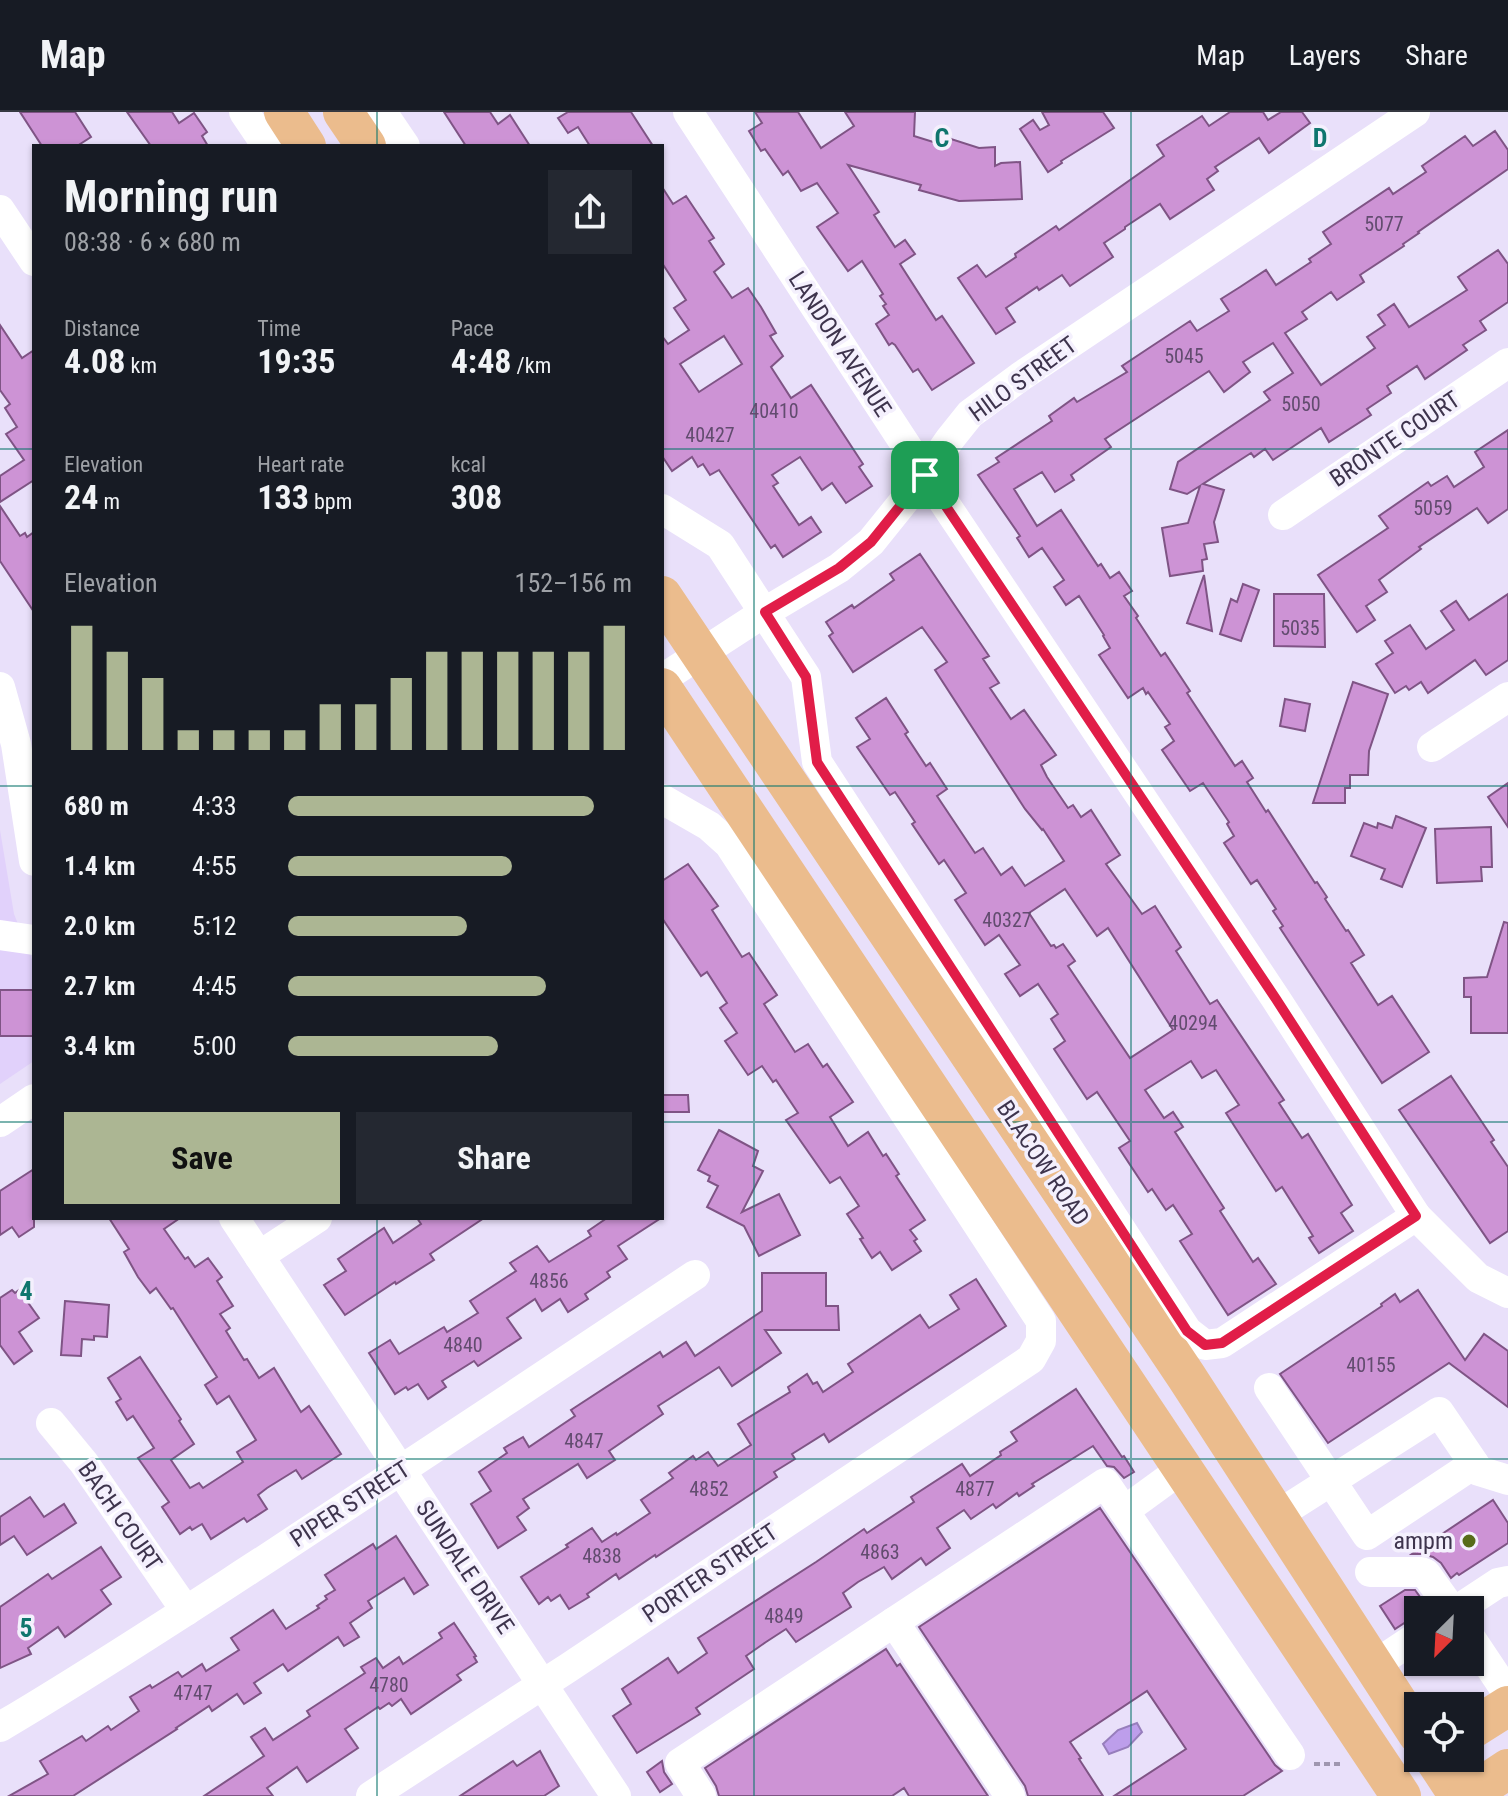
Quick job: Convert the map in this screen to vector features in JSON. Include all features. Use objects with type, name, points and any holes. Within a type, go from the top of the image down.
[{"type":"main road","points":[[284,112],[305,144]]},
{"type":"main road","points":[[343,112],[365,144]]},
{"type":"main road","name":"BLACOW ROAD","points":[[664,599],[1186,1376],[1404,1713]]},
{"type":"main road","points":[[664,691],[1183,1468],[1387,1791],[1410,1772]]},
{"type":"main road","points":[[1484,1721],[1508,1706]]},
{"type":"main road","points":[[1467,1796],[1508,1769]]},
{"type":"main road","points":[[1443,1772],[1459,1796]]},
{"type":"street","points":[[244,112],[266,144]]},
{"type":"street","points":[[382,112],[404,144]]},
{"type":"street","name":"LANDON AVENUE","points":[[688,112],[925,475],[1276,999],[1416,1216],[1478,1278],[1508,1293]]},
{"type":"street","name":"HILO STREET","points":[[664,678],[839,568],[871,542],[970,414],[1020,377],[1415,112]]},
{"type":"street","points":[[0,210],[32,258]]},
{"type":"street","name":"BRONTE COURT","points":[[1283,515],[1508,363]]},
{"type":"street","name":"BLACOW ROAD","points":[[664,510],[720,545],[765,612],[806,677],[817,762],[1187,1331],[1205,1345],[1222,1343],[1416,1216]]},
{"type":"street","points":[[0,687],[25,742],[32,835]]},
{"type":"street","points":[[1432,747],[1508,697]]},
{"type":"street","name":"PORTER STREET","points":[[371,1796],[543,1685],[1031,1359],[1041,1341],[1041,1321],[729,844],[709,826],[664,800]]},
{"type":"street","points":[[0,935],[32,940]]},
{"type":"street","points":[[0,1122],[32,1100]]},
{"type":"street","name":"SUNDALE DRIVE","points":[[235,1220],[616,1796]]},
{"type":"street","points":[[259,1256],[314,1220]]},
{"type":"street","name":"PIPER STREET","points":[[0,1727],[186,1611],[695,1275]]},
{"type":"street","points":[[1269,1388],[1367,1535],[1474,1464]]},
{"type":"street","points":[[1276,1516],[1439,1412],[1479,1471],[1508,1480]]},
{"type":"street","name":"BACH COURT","points":[[51,1423],[84,1463],[186,1611]]},
{"type":"street","points":[[1124,1511],[1183,1468]]},
{"type":"street","points":[[701,1796],[680,1763],[1105,1483],[1290,1755]]},
{"type":"street","points":[[1332,1601],[1370,1572],[1375,1560],[1372,1532]]},
{"type":"street","points":[[1370,1572],[1412,1571],[1426,1574],[1443,1596]]},
{"type":"street","points":[[1477,1596],[1498,1583],[1508,1581]]},
{"type":"street","points":[[894,1622],[1010,1796]]},
{"type":"street","points":[[1373,1666],[1404,1645]]},
{"type":"street","points":[[1484,1658],[1508,1694]]},
{"type":"shaded area","points":[[0,830],[14,914],[32,959],[32,1062],[0,1084]]},
{"type":"shaded area","points":[[1137,1723],[1142,1732],[1128,1747],[1109,1754],[1103,1744],[1118,1730]]},
{"type":"building","points":[[20,112],[75,112],[91,137],[80,144],[41,144]]},
{"type":"building","points":[[127,112],[172,112],[179,123],[194,113],[207,132],[202,136],[207,144],[150,144]]},
{"type":"building","points":[[444,112],[490,112],[498,124],[510,115],[529,144],[465,144]]},
{"type":"building","points":[[568,112],[631,112],[652,144],[589,144],[578,127],[568,133],[558,118]]},
{"type":"building","points":[[755,112],[798,112],[821,148],[854,126],[845,112],[915,112],[914,136],[946,146],[948,138],[979,148],[995,147],[995,166],[1020,162],[1022,199],[959,201],[919,190],[921,185],[848,165],[879,212],[874,215],[895,247],[905,240],[915,254],[900,264],[936,320],[942,316],[974,363],[932,390],[918,369],[913,372],[895,345],[889,345],[876,324],[889,315],[880,296],[883,294],[862,261],[848,271],[817,227],[838,213],[817,183],[801,191],[788,171],[783,175],[765,149],[761,151],[749,131],[762,123]]},
{"type":"building","points":[[1042,112],[1103,112],[1114,128],[1048,172],[1020,129],[1033,120],[1040,130],[1049,125]]},
{"type":"building","points":[[1230,112],[1263,112],[1268,120],[1281,112],[1302,112],[1310,123],[1269,153],[1259,138],[1215,167],[1218,171],[1207,179],[1214,190],[1170,219],[1160,204],[1125,227],[1104,243],[1113,257],[1070,286],[1062,275],[1039,290],[1037,287],[1006,308],[1015,322],[996,334],[958,278],[977,265],[986,277],[1056,226],[1059,230],[1164,156],[1157,145],[1202,116],[1209,126]]},
{"type":"building","points":[[1495,131],[1508,150],[1508,169],[1360,275],[1364,282],[1337,300],[1331,292],[1302,312],[1307,319],[1285,333],[1321,385],[1375,348],[1367,337],[1385,325],[1378,315],[1394,304],[1409,327],[1467,290],[1458,277],[1498,250],[1508,264],[1508,302],[1480,321],[1486,330],[1463,345],[1467,350],[1425,379],[1417,366],[1387,386],[1391,393],[1367,409],[1371,415],[1329,442],[1321,428],[1273,460],[1265,449],[1254,457],[1251,453],[1203,484],[1224,490],[1214,522],[1218,542],[1204,544],[1207,559],[1202,560],[1203,571],[1170,576],[1162,528],[1188,523],[1200,486],[1187,494],[1170,489],[1178,462],[1270,400],[1264,392],[1293,373],[1273,343],[1243,362],[1250,372],[1224,392],[1209,371],[1105,439],[1111,447],[1071,475],[1074,480],[1055,492],[1042,472],[1014,489],[1037,526],[1061,510],[1098,566],[1101,564],[1110,578],[1119,572],[1132,591],[1124,596],[1138,616],[1136,618],[1161,656],[1165,653],[1235,766],[1242,761],[1253,778],[1247,782],[1364,955],[1351,963],[1378,1005],[1392,996],[1429,1052],[1382,1083],[1280,928],[1283,926],[1273,911],[1276,909],[1257,880],[1251,884],[1224,843],[1234,836],[1227,824],[1229,822],[1203,783],[1190,791],[1162,750],[1174,741],[1165,727],[1170,724],[1143,688],[1128,698],[1099,655],[1110,648],[1079,596],[1066,605],[1054,587],[1064,580],[1042,548],[1029,557],[1017,538],[1020,536],[978,475],[999,462],[996,458],[1052,421],[1049,416],[1074,398],[1077,402],[1127,372],[1122,366],[1190,321],[1197,331],[1229,311],[1221,299],[1266,270],[1276,285],[1311,262],[1309,259],[1331,244],[1323,232],[1389,188],[1393,194],[1426,172],[1422,166],[1465,136],[1473,146]]},
{"type":"building","points":[[664,190],[673,204],[686,196],[714,238],[709,241],[724,264],[714,272],[732,298],[748,288],[761,307],[776,333],[770,336],[783,356],[771,367],[791,398],[811,385],[863,464],[859,467],[872,486],[846,503],[832,483],[822,490],[800,457],[772,475],[778,483],[773,486],[799,525],[811,517],[821,532],[783,557],[775,545],[771,548],[719,470],[710,475],[703,464],[698,467],[692,457],[672,471],[664,459],[664,339],[668,344],[689,330],[674,308],[686,300],[664,266]],"holes":[[[724,336],[742,364],[699,392],[680,364]]]},
{"type":"building","points":[[0,325],[22,358],[32,351],[32,481],[0,502],[0,476],[24,460],[6,434],[17,427],[5,408],[10,404],[0,390]]},
{"type":"building","points":[[1508,430],[1508,509],[1488,523],[1477,508],[1419,547],[1421,549],[1379,580],[1387,592],[1366,606],[1375,620],[1357,632],[1318,575],[1388,528],[1379,516],[1428,482],[1431,486],[1447,476],[1454,487],[1484,467],[1475,452]]},
{"type":"building","points":[[0,506],[20,536],[25,533],[27,537],[32,533],[32,609],[0,561]]},
{"type":"building","points":[[920,554],[989,656],[983,659],[999,683],[990,688],[1011,719],[1024,710],[1056,755],[1041,765],[1047,777],[1068,808],[1073,805],[1081,817],[1091,810],[1120,855],[1106,864],[1142,914],[1155,906],[1181,947],[1176,951],[1210,1004],[1217,1000],[1284,1100],[1279,1103],[1302,1138],[1308,1134],[1352,1205],[1341,1213],[1353,1231],[1319,1253],[1309,1238],[1313,1236],[1282,1187],[1276,1191],[1226,1113],[1239,1105],[1216,1070],[1202,1078],[1191,1061],[1145,1090],[1164,1118],[1173,1112],[1183,1127],[1175,1132],[1224,1208],[1220,1211],[1253,1262],[1258,1258],[1276,1284],[1228,1315],[1180,1241],[1192,1234],[1173,1205],[1166,1210],[1152,1189],[1148,1192],[1119,1148],[1130,1141],[1097,1092],[1087,1099],[1054,1049],[1065,1041],[1051,1019],[1058,1014],[1038,984],[1020,996],[1005,974],[1020,965],[999,935],[985,945],[955,900],[966,893],[944,860],[939,864],[895,792],[890,795],[857,747],[870,739],[856,718],[886,698],[926,766],[930,763],[947,789],[937,796],[975,853],[983,848],[1001,875],[1012,867],[1025,886],[1064,861],[1043,829],[1025,809],[935,670],[947,662],[922,627],[853,672],[829,636],[833,633],[826,622],[852,605],[854,608],[894,580],[890,574]],"holes":[[[1065,889],[1097,936],[1108,928],[1173,1030],[1130,1058],[1068,966],[1075,961],[1063,944],[1056,948],[1051,946],[1029,913]]]},
{"type":"building","points":[[1204,575],[1212,631],[1187,623]]},
{"type":"building","points":[[1243,584],[1259,590],[1241,641],[1220,634],[1231,599],[1237,602]]},
{"type":"building","points":[[1274,594],[1324,594],[1325,647],[1274,646]]},
{"type":"building","points":[[1508,594],[1508,660],[1486,675],[1475,660],[1428,693],[1421,682],[1409,690],[1406,686],[1395,693],[1376,664],[1393,653],[1385,641],[1410,625],[1426,649],[1454,630],[1441,611],[1456,601],[1469,620]]},
{"type":"building","points":[[1353,682],[1388,694],[1369,751],[1368,775],[1350,775],[1350,788],[1345,788],[1345,803],[1313,803]]},
{"type":"building","points":[[1285,699],[1310,704],[1305,731],[1280,726]]},
{"type":"building","points":[[1508,783],[1508,827],[1488,797]]},
{"type":"building","points":[[1396,816],[1426,828],[1402,887],[1381,879],[1385,869],[1351,856],[1364,823],[1377,828],[1378,823],[1392,828]]},
{"type":"building","points":[[1491,827],[1492,867],[1481,867],[1482,881],[1437,883],[1435,829]]},
{"type":"building","points":[[688,864],[718,906],[712,910],[742,957],[749,953],[777,995],[764,1004],[795,1052],[808,1044],[823,1067],[827,1064],[853,1102],[830,1117],[848,1146],[868,1132],[899,1174],[896,1176],[925,1220],[910,1230],[921,1251],[892,1270],[880,1252],[872,1258],[860,1239],[863,1238],[847,1214],[859,1206],[840,1177],[830,1183],[786,1120],[798,1113],[776,1080],[773,1082],[762,1066],[748,1075],[725,1041],[737,1033],[720,1008],[727,1003],[707,972],[701,976],[664,921],[664,880]]},
{"type":"building","points":[[1504,922],[1508,923],[1508,1033],[1471,1033],[1471,997],[1464,997],[1464,978],[1487,977]]},
{"type":"building","points":[[0,990],[32,990],[32,1036],[0,1036]]},
{"type":"building","points":[[1451,1076],[1494,1140],[1491,1142],[1508,1167],[1508,1231],[1490,1243],[1399,1110]]},
{"type":"building","points":[[664,1095],[688,1095],[689,1112],[664,1112]]},
{"type":"building","points":[[719,1130],[758,1151],[753,1166],[763,1171],[742,1212],[779,1194],[800,1235],[759,1256],[744,1226],[707,1207],[718,1186],[708,1181],[710,1176],[698,1170]]},
{"type":"building","points":[[32,1170],[34,1227],[19,1237],[12,1227],[0,1235],[0,1191]]},
{"type":"building","points":[[110,1220],[177,1220],[164,1229],[185,1259],[188,1257],[195,1267],[208,1258],[222,1277],[217,1281],[233,1306],[220,1314],[230,1328],[226,1331],[244,1360],[247,1359],[259,1378],[274,1368],[301,1412],[309,1406],[341,1454],[302,1479],[296,1470],[267,1488],[258,1495],[267,1509],[247,1522],[244,1518],[211,1539],[202,1524],[180,1534],[162,1507],[169,1502],[138,1458],[154,1448],[133,1416],[127,1420],[116,1402],[121,1399],[108,1378],[140,1357],[194,1444],[171,1460],[190,1488],[199,1483],[203,1488],[243,1462],[237,1452],[256,1440],[229,1396],[217,1404],[205,1385],[217,1377],[173,1308],[156,1288],[150,1293],[138,1277],[124,1252],[129,1249]]},
{"type":"building","points":[[418,1220],[481,1220],[430,1254],[434,1260],[345,1315],[324,1285],[346,1271],[338,1259],[384,1228],[393,1243],[421,1224]]},
{"type":"building","points":[[604,1220],[658,1220],[618,1246],[627,1259],[607,1272],[610,1277],[585,1294],[588,1299],[568,1312],[560,1299],[542,1311],[535,1299],[507,1318],[521,1338],[478,1366],[474,1361],[442,1381],[446,1387],[428,1399],[418,1384],[395,1394],[369,1353],[390,1340],[399,1354],[444,1327],[447,1332],[478,1313],[470,1301],[516,1271],[510,1263],[537,1246],[549,1262],[591,1236],[588,1231]]},
{"type":"building","points":[[762,1273],[826,1273],[826,1306],[838,1306],[839,1330],[765,1330],[781,1353],[732,1386],[719,1367],[658,1406],[663,1414],[609,1451],[615,1460],[587,1478],[578,1464],[523,1499],[529,1508],[517,1517],[526,1530],[498,1548],[471,1504],[491,1491],[479,1472],[507,1453],[504,1448],[523,1437],[529,1447],[575,1416],[571,1410],[660,1352],[663,1357],[686,1342],[695,1356],[762,1311]]},
{"type":"building","points":[[976,1279],[1006,1326],[829,1442],[824,1434],[792,1454],[795,1459],[774,1472],[777,1477],[656,1557],[619,1579],[616,1574],[569,1609],[560,1595],[551,1601],[548,1597],[539,1604],[521,1577],[592,1528],[602,1542],[617,1535],[650,1513],[641,1500],[673,1478],[669,1473],[693,1456],[696,1460],[708,1452],[718,1466],[751,1445],[738,1424],[790,1392],[788,1387],[807,1374],[823,1392],[853,1372],[848,1364],[920,1315],[929,1328],[959,1309],[950,1295]]},
{"type":"building","points":[[12,1290],[15,1293],[19,1290],[39,1318],[19,1332],[32,1351],[14,1364],[0,1345],[0,1298]]},
{"type":"building","points":[[1418,1290],[1465,1360],[1484,1334],[1508,1351],[1508,1407],[1449,1363],[1328,1443],[1280,1374],[1382,1306],[1395,1294],[1400,1302]]},
{"type":"building","points":[[65,1301],[109,1305],[107,1337],[82,1339],[81,1356],[61,1355]]},
{"type":"building","points":[[1076,1389],[1134,1472],[1124,1478],[1114,1467],[1107,1466],[1093,1446],[996,1508],[993,1504],[971,1519],[964,1510],[937,1528],[950,1548],[926,1565],[921,1558],[892,1579],[884,1567],[858,1582],[843,1593],[851,1607],[796,1642],[786,1629],[766,1642],[746,1656],[754,1669],[696,1708],[700,1714],[637,1753],[613,1716],[631,1704],[622,1689],[668,1658],[678,1673],[707,1653],[698,1638],[864,1529],[867,1533],[914,1502],[911,1497],[962,1464],[970,1476],[1017,1441],[1011,1432]]},
{"type":"building","points":[[30,1497],[44,1517],[64,1504],[76,1523],[27,1555],[14,1536],[0,1545],[0,1517]]},
{"type":"building","name":"ampm","points":[[1493,1500],[1508,1523],[1508,1543],[1451,1578],[1433,1557],[1412,1554]]},
{"type":"building","points":[[1100,1508],[1282,1771],[1243,1796],[1114,1796],[1186,1749],[1147,1691],[1070,1742],[1103,1796],[1028,1796],[1025,1786],[919,1627]]},
{"type":"building","points":[[396,1536],[428,1585],[414,1594],[404,1578],[368,1601],[372,1608],[350,1623],[359,1637],[344,1646],[338,1637],[288,1671],[283,1664],[254,1683],[261,1693],[244,1704],[237,1694],[212,1711],[209,1706],[73,1796],[9,1796],[48,1774],[40,1761],[82,1736],[86,1741],[108,1726],[111,1730],[139,1711],[130,1697],[178,1672],[182,1677],[202,1664],[206,1671],[239,1650],[231,1638],[273,1610],[286,1629],[319,1608],[317,1606],[327,1599],[325,1596],[335,1590],[325,1575],[373,1544],[376,1549]]},
{"type":"building","points":[[101,1547],[121,1577],[101,1590],[111,1604],[65,1637],[58,1627],[28,1648],[31,1654],[0,1668],[0,1607],[48,1574],[52,1579]]},
{"type":"building","points":[[1405,1590],[1415,1590],[1419,1596],[1404,1596],[1404,1623],[1395,1629],[1380,1606]]},
{"type":"building","points":[[454,1623],[477,1662],[457,1675],[461,1680],[411,1714],[401,1699],[392,1706],[389,1703],[380,1709],[378,1707],[345,1729],[358,1748],[307,1782],[297,1767],[267,1788],[273,1796],[204,1796],[264,1756],[251,1737],[265,1728],[273,1740],[310,1716],[307,1711],[365,1673],[361,1667],[376,1658],[383,1668],[399,1657],[403,1664],[442,1638],[439,1633]]},
{"type":"building","points":[[886,1649],[897,1666],[900,1664],[988,1796],[909,1796],[904,1788],[892,1796],[719,1796],[705,1768]]},
{"type":"building","points":[[540,1751],[559,1786],[544,1796],[460,1796],[513,1761],[517,1766]]},
{"type":"building","points":[[662,1761],[664,1772],[672,1784],[660,1792],[647,1772]]},
{"type":"place","name":"ampm","points":[[1469,1541]]},
{"type":"route","points":[[925,475],[1276,999],[1416,1216],[1222,1343],[1205,1345],[1187,1331],[817,762],[806,677],[765,612],[839,568],[871,542],[925,475]]}]
